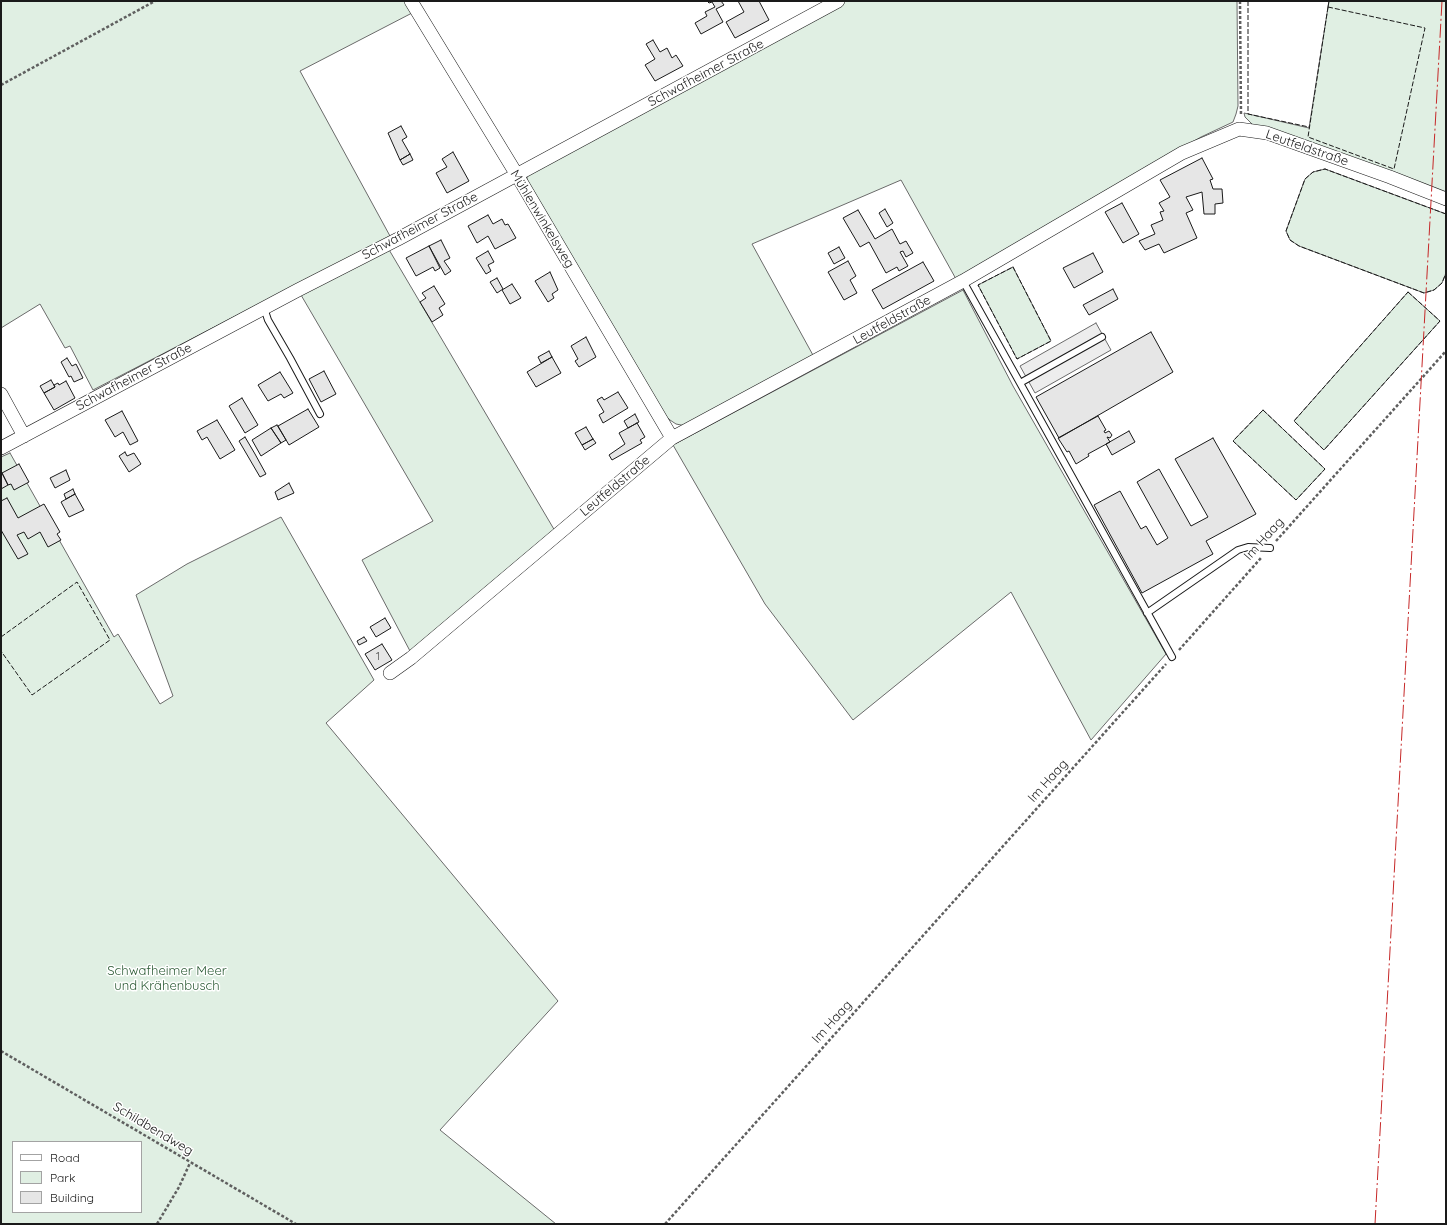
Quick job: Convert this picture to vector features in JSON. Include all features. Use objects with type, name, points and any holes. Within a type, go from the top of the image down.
[{"type":"street","name":"Mühlenwinkelsweg","points":[[411,1],[672,438]]},
{"type":"street","name":"Schwafheimer Straße","points":[[1,448],[516,175],[838,1]]},
{"type":"street","name":"Leutfeldstraße","points":[[390,673],[411,658],[672,438],[963,281],[1182,153],[1239,129],[1267,133],[1390,177],[1446,199]]},
{"type":"street","points":[[1,394],[24,436]]},
{"type":"lane","points":[[963,281],[1172,657]]},
{"type":"lane","points":[[264,308],[268,320],[320,414]]},
{"type":"lane","points":[[1020,383],[1102,337]]},
{"type":"lane","points":[[1147,613],[1238,550],[1248,547],[1270,548]]},
{"type":"path","points":[[1,85],[154,1]]},
{"type":"path","points":[[1239,129],[1241,115],[1240,1]]},
{"type":"path","name":"Im Haag","points":[[665,1224],[1446,351]]},
{"type":"path","name":"Schildbendweg","points":[[1,1051],[296,1224]]},
{"type":"path","points":[[157,1224],[190,1163]]},
{"type":"green space","points":[[1,1],[405,1],[412,13],[300,71],[390,236],[93,390],[70,346],[65,348],[40,304],[1,328]]},
{"type":"green space","points":[[845,1],[1237,1],[1238,106],[1236,114],[1233,122],[1201,137],[956,279],[901,180],[752,244],[814,357],[686,426],[676,424],[664,414],[527,180],[527,175]]},
{"type":"green space","points":[[1329,1],[1446,1],[1446,194],[1253,125],[1245,117],[1244,113],[1309,128]]},
{"type":"green space","points":[[1325,169],[1446,214],[1446,273],[1442,283],[1434,290],[1424,293],[1299,246],[1290,240],[1286,231],[1305,179],[1313,172]]},
{"type":"green space","points":[[388,248],[555,531],[410,651],[362,560],[433,521],[301,295]]},
{"type":"green space","points":[[1013,267],[1051,341],[1017,359],[978,285]]},
{"type":"green space","points":[[963,290],[1013,386],[1166,654],[1091,740],[1011,592],[853,720],[765,604],[673,445]]},
{"type":"green space","points":[[1408,292],[1440,321],[1324,450],[1294,421]]},
{"type":"green space","points":[[1263,410],[1325,469],[1296,500],[1233,441]]},
{"type":"green space","name":"Schwafheimer Meer und Krähenbusch","points":[[10,453],[114,637],[118,634],[160,704],[173,696],[136,595],[187,564],[281,517],[374,680],[326,723],[558,1001],[440,1130],[556,1224],[1,1224],[1,457]]},
{"type":"shaded area","points":[[1096,323],[1111,350],[1035,393],[1020,366]]},
{"type":"building","points":[[707,1],[721,1],[724,5],[716,9],[723,22],[701,34],[695,23],[707,16],[705,12],[715,7],[712,2],[709,3]]},
{"type":"building","points":[[738,1],[759,1],[769,20],[735,38],[726,22],[744,12]]},
{"type":"building","points":[[653,40],[660,52],[667,48],[672,58],[676,55],[683,66],[655,81],[645,65],[655,59],[646,44]]},
{"type":"building","points":[[401,126],[407,137],[402,140],[410,154],[400,160],[388,133]]},
{"type":"building","points":[[453,152],[469,181],[447,193],[436,173],[447,167],[442,159]]},
{"type":"building","points":[[410,154],[413,160],[403,165],[400,160]]},
{"type":"building","points":[[1202,158],[1213,179],[1210,180],[1213,189],[1222,189],[1223,203],[1215,204],[1215,214],[1204,214],[1202,192],[1186,197],[1193,210],[1186,213],[1197,238],[1164,253],[1159,244],[1145,250],[1139,241],[1155,234],[1151,225],[1163,220],[1160,212],[1164,211],[1159,203],[1170,197],[1160,180]]},
{"type":"building","points":[[1122,203],[1139,234],[1123,243],[1105,212]]},
{"type":"building","points":[[885,209],[893,223],[887,227],[879,213]]},
{"type":"building","points":[[858,210],[875,239],[892,229],[900,244],[906,241],[913,253],[906,257],[903,251],[900,252],[908,266],[899,271],[897,267],[886,273],[869,242],[860,247],[843,218]]},
{"type":"building","points":[[488,215],[493,224],[502,219],[505,225],[508,224],[516,238],[495,249],[488,236],[477,243],[468,226]]},
{"type":"building","points":[[441,240],[450,258],[444,261],[451,271],[445,275],[429,246]]},
{"type":"building","points":[[429,246],[440,268],[435,271],[433,267],[416,276],[406,258]]},
{"type":"building","points":[[839,247],[845,258],[834,264],[828,253]]},
{"type":"building","points":[[488,251],[494,262],[488,265],[491,271],[486,274],[476,258]]},
{"type":"building","points":[[1093,253],[1103,272],[1074,288],[1063,268]]},
{"type":"building","points":[[848,261],[856,276],[850,280],[857,293],[844,300],[828,272]]},
{"type":"building","points":[[923,262],[934,281],[883,309],[872,290]]},
{"type":"building","points":[[550,272],[558,290],[552,294],[554,298],[548,302],[535,281]]},
{"type":"building","points":[[497,278],[503,289],[497,293],[490,282]]},
{"type":"building","points":[[512,284],[521,298],[510,304],[502,290]]},
{"type":"building","points":[[434,286],[445,304],[439,308],[443,315],[432,322],[420,302],[426,298],[422,293]]},
{"type":"building","points":[[1113,289],[1118,299],[1089,315],[1083,305]]},
{"type":"building","points":[[1151,332],[1173,372],[1059,438],[1036,397]]},
{"type":"building","points":[[586,337],[596,357],[579,367],[575,361],[578,359],[571,346]]},
{"type":"building","points":[[549,351],[552,357],[541,363],[538,357]]},
{"type":"building","points":[[552,357],[561,373],[536,387],[527,372]]},
{"type":"building","points":[[67,358],[72,366],[76,364],[83,378],[74,382],[71,376],[69,377],[61,362]]},
{"type":"building","points":[[324,371],[336,394],[321,402],[309,379]]},
{"type":"building","points":[[280,372],[293,393],[284,398],[281,394],[268,401],[258,385]]},
{"type":"building","points":[[51,380],[55,387],[44,393],[40,386]]},
{"type":"building","points":[[66,381],[75,398],[54,410],[44,393],[55,387],[54,385],[58,383],[59,385]]},
{"type":"building","points":[[618,392],[628,408],[603,423],[599,415],[604,412],[597,400],[602,397],[604,400]]},
{"type":"building","points":[[242,398],[258,425],[245,433],[229,406]]},
{"type":"building","points":[[308,409],[319,427],[289,445],[278,426]]},
{"type":"building","points":[[122,411],[138,441],[130,445],[123,432],[115,437],[105,420]]},
{"type":"building","points":[[635,414],[639,422],[628,428],[624,421]]},
{"type":"building","points":[[1098,416],[1106,430],[1104,431],[1105,433],[1109,431],[1112,435],[1110,438],[1107,437],[1110,442],[1088,454],[1089,456],[1076,464],[1069,451],[1067,452],[1058,438]]},
{"type":"building","points":[[217,420],[235,450],[220,459],[207,437],[202,440],[197,431]]},
{"type":"building","points":[[637,423],[645,437],[640,440],[642,443],[612,460],[609,455],[625,444],[619,433]]},
{"type":"building","points":[[277,425],[286,440],[281,443],[271,428]]},
{"type":"building","points":[[586,427],[593,439],[582,445],[575,433]]},
{"type":"building","points":[[271,428],[281,443],[261,456],[252,440]]},
{"type":"building","points":[[1129,431],[1135,442],[1112,455],[1106,444]]},
{"type":"building","points":[[245,437],[266,474],[260,477],[239,441]]},
{"type":"building","points":[[1213,438],[1256,514],[1206,541],[1213,554],[1142,593],[1094,505],[1120,491],[1141,529],[1146,526],[1157,545],[1168,538],[1137,482],[1159,469],[1191,526],[1208,517],[1175,459]]},
{"type":"building","points":[[593,439],[596,443],[585,450],[582,445]]},
{"type":"building","points":[[125,452],[127,456],[134,453],[141,464],[129,472],[119,456]]},
{"type":"building","points":[[19,464],[29,482],[14,490],[11,484],[8,485],[2,473]]},
{"type":"building","points":[[66,470],[70,480],[55,488],[50,478]]},
{"type":"building","points":[[2,473],[8,485],[1,489],[1,474]]},
{"type":"building","points":[[289,483],[294,493],[278,500],[275,492]]},
{"type":"building","points":[[73,489],[75,494],[66,499],[64,494]]},
{"type":"building","points":[[75,494],[84,510],[69,517],[61,502]]},
{"type":"building","points":[[7,498],[18,518],[44,504],[60,532],[57,534],[61,540],[48,547],[40,532],[28,539],[24,532],[17,535],[28,554],[18,559],[1,530],[1,501]]},
{"type":"building","points":[[385,618],[391,628],[376,637],[370,627]]},
{"type":"building","points":[[364,637],[367,641],[359,645],[357,641]]},
{"type":"building","points":[[382,644],[392,660],[375,670],[365,654]]},
{"type":"fence","points":[[1248,1],[1248,114],[1309,127]]},
{"type":"fence","points":[[1328,7],[1329,1]]},
{"type":"fence","points":[[1328,7],[1425,28],[1394,169],[1308,137],[1328,7]]},
{"type":"fence","points":[[1446,214],[1325,169],[1313,172],[1305,179],[1286,231],[1290,240],[1299,246],[1424,293],[1434,290],[1442,283],[1446,273]]},
{"type":"fence","points":[[1013,267],[1051,341],[1017,359],[978,285],[1013,267]]},
{"type":"fence","points":[[1408,292],[1440,321],[1324,450],[1294,421],[1408,292]]},
{"type":"fence","points":[[1263,410],[1325,469],[1296,500],[1233,441],[1263,410]]},
{"type":"fence","points":[[1,637],[77,582],[110,640],[32,695],[1,651]]},
{"type":"power","points":[[1375,1224],[1442,1]]}]
